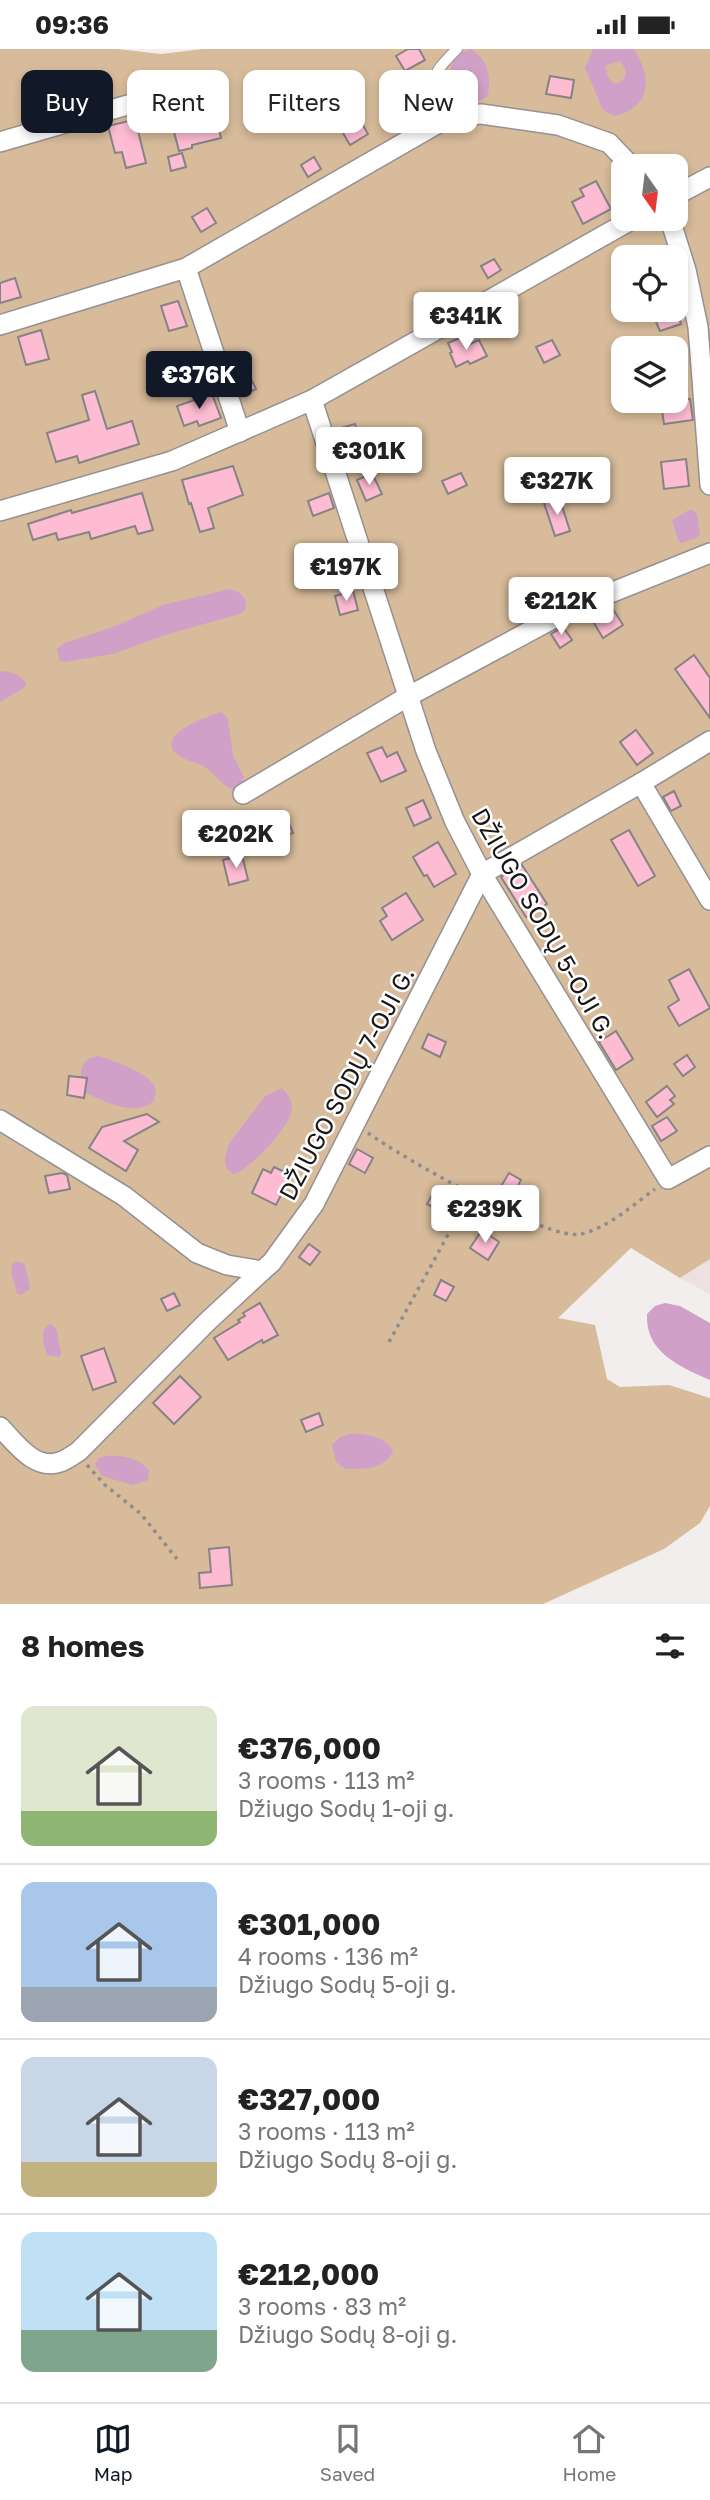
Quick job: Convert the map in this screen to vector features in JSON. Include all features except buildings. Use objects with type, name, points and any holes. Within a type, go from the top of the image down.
[{"type":"street","points":[[0,142],[127,104]]},
{"type":"street","points":[[478,114],[558,125],[609,143],[620,154]]},
{"type":"street","points":[[0,325],[186,268],[421,133]]},
{"type":"street","points":[[688,189],[710,177]]},
{"type":"street","points":[[0,511],[172,461],[312,400],[612,231]]},
{"type":"street","points":[[674,231],[686,270],[698,327],[710,485]]},
{"type":"street","points":[[186,268],[240,432]]},
{"type":"street","name":"DŽIUGO SODŲ 5-OJI G.","points":[[312,400],[407,697],[455,822],[482,874],[668,1179]]},
{"type":"street","points":[[243,794],[407,697],[573,608],[710,553]]},
{"type":"street","points":[[482,874],[710,741]]},
{"type":"street","points":[[640,783],[710,900]]},
{"type":"street","name":"DŽIUGO SODŲ 7-OJI G.","points":[[79,1451],[208,1321],[272,1262],[314,1204],[482,874]]},
{"type":"street","points":[[0,1120],[124,1196],[197,1252],[227,1265],[262,1271]]},
{"type":"street","points":[[668,1179],[710,1156]]},
{"type":"street","points":[[0,1427],[26,1455],[38,1461],[59,1463],[79,1451]]},
{"type":"lane","points":[[438,70],[457,49]]},
{"type":"path","points":[[355,1123],[389,1148],[471,1193],[551,1231],[580,1235],[613,1220],[668,1179]]},
{"type":"path","points":[[389,1342],[471,1193]]},
{"type":"path","points":[[79,1451],[91,1472],[141,1514],[177,1559]]},
{"type":"shaded area","points":[[0,49],[118,49],[161,54],[203,49],[710,49],[710,1259],[680,1278],[631,1248],[558,1318],[595,1325],[607,1379],[620,1387],[669,1385],[710,1398],[710,1506],[700,1523],[664,1549],[543,1604],[0,1604]]},
{"type":"shaded area","points":[[470,49],[481,57],[489,76],[487,97],[478,101],[478,70],[451,70],[458,54]]},
{"type":"shaded area","points":[[593,49],[634,49],[646,80],[642,99],[627,112],[614,116],[603,110],[585,68]],"holes":[[[619,61],[626,71],[624,78],[614,84],[608,77],[605,66]]]},
{"type":"shaded area","points":[[689,510],[697,514],[700,534],[681,543],[672,520]]},
{"type":"shaded area","points":[[230,589],[244,597],[246,608],[240,614],[168,634],[113,654],[60,661],[57,649],[65,643],[113,627],[163,605]]},
{"type":"shaded area","points":[[0,671],[15,674],[26,683],[24,688],[0,702]]},
{"type":"shaded area","points":[[222,712],[228,719],[233,755],[244,777],[241,786],[234,790],[205,767],[179,756],[172,748],[172,741],[185,728]]},
{"type":"shaded area","points":[[98,1056],[145,1076],[154,1085],[154,1101],[146,1106],[128,1108],[85,1093],[87,1078],[81,1077],[83,1065]]},
{"type":"shaded area","points":[[282,1088],[292,1105],[285,1125],[259,1156],[233,1174],[227,1169],[225,1160],[228,1145],[265,1096]]},
{"type":"shaded area","points":[[710,1259],[710,1294],[680,1278]]},
{"type":"shaded area","points":[[17,1261],[25,1264],[30,1289],[21,1295],[17,1293],[11,1272],[12,1264]]},
{"type":"shaded area","points":[[665,1303],[680,1306],[710,1323],[710,1380],[667,1357],[652,1339],[647,1314],[655,1306]]},
{"type":"shaded area","points":[[50,1324],[56,1328],[60,1357],[47,1355],[43,1342],[44,1331]]},
{"type":"shaded area","points":[[350,1434],[380,1439],[393,1451],[385,1462],[379,1465],[345,1469],[336,1462],[332,1445],[340,1437]]},
{"type":"shaded area","points":[[105,1456],[140,1462],[149,1470],[148,1480],[133,1485],[102,1476],[95,1464],[99,1458]]}]
